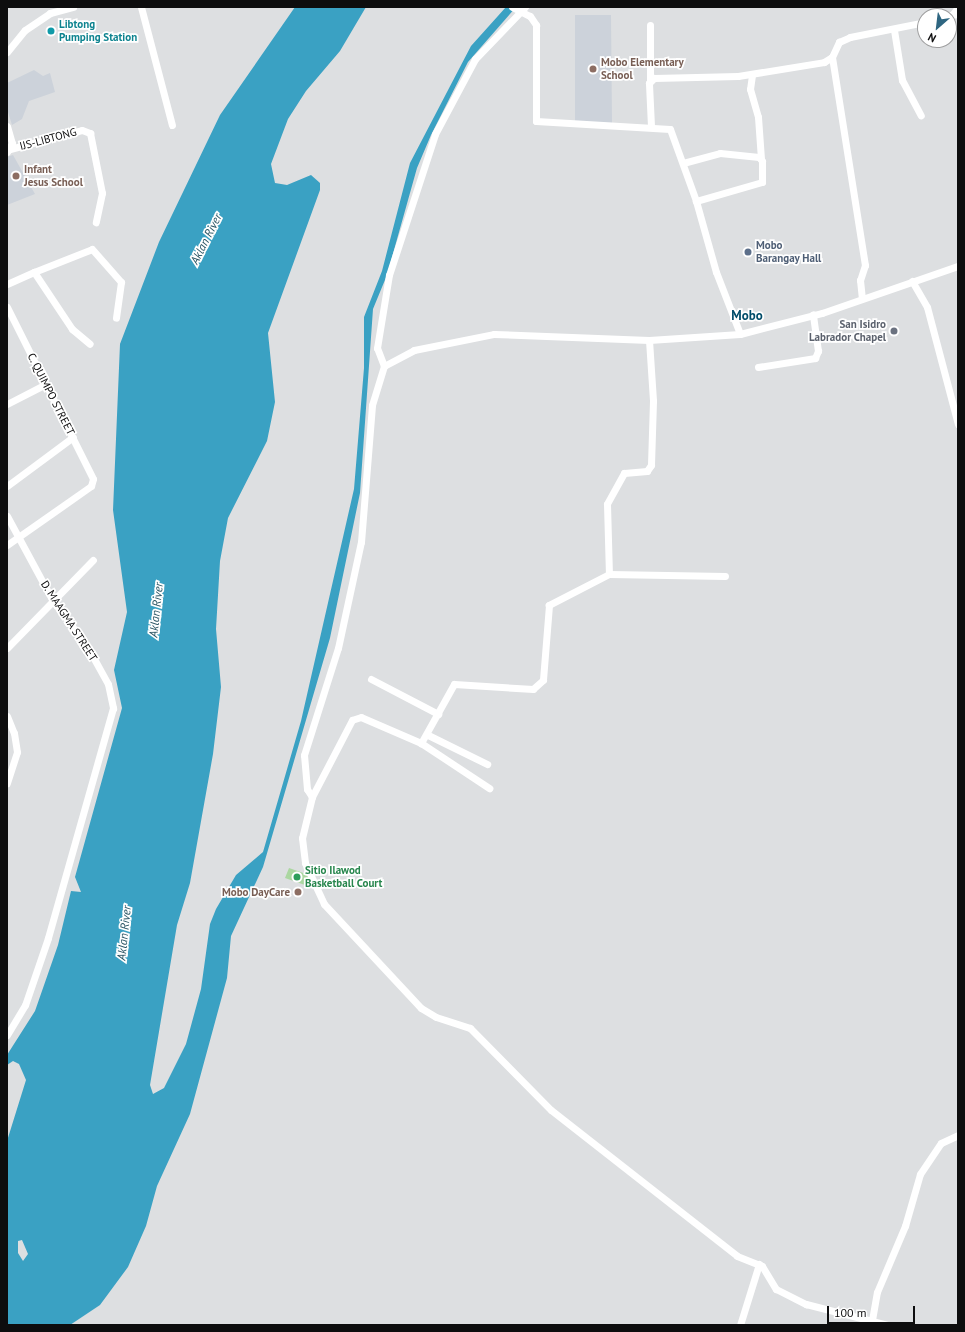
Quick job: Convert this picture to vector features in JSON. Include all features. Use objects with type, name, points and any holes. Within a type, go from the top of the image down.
[{"type":"street","points":[[7,52],[25,30],[50,13],[73,7]]},
{"type":"street","points":[[141,7],[172,125]]},
{"type":"street","points":[[512,7],[522,10],[534,20],[536,25],[536,121],[651,126],[670,129],[696,200],[716,272],[740,334]]},
{"type":"street","points":[[312,797],[307,790],[304,754],[338,648],[361,542],[372,405],[384,366],[377,348],[389,275],[435,134],[475,59],[522,10]]},
{"type":"street","points":[[650,80],[752,75],[824,62],[832,57],[839,42],[917,24]]},
{"type":"street","points":[[650,25],[651,126]]},
{"type":"street","points":[[894,30],[902,80],[921,115]]},
{"type":"street","points":[[832,57],[865,265],[860,280],[862,298]]},
{"type":"street","points":[[696,200],[762,182],[758,117],[750,89],[752,75]]},
{"type":"street","points":[[7,126],[8,150]]},
{"type":"street","name":"IJS-LIBTONG","points":[[8,150],[82,130],[90,133],[102,193],[96,222]]},
{"type":"street","points":[[683,163],[720,152],[761,158]]},
{"type":"street","points":[[7,284],[92,249],[121,282],[116,318]]},
{"type":"street","points":[[384,366],[414,350],[494,334],[649,340],[740,334],[813,314],[958,266]]},
{"type":"street","points":[[34,272],[72,329],[90,344]]},
{"type":"street","points":[[912,281],[927,307],[958,424]]},
{"type":"street","name":"C. QUIMPO STREET","points":[[7,307],[10,322],[46,384],[93,481],[18,537]]},
{"type":"street","points":[[758,367],[815,358],[818,351],[813,314]]},
{"type":"street","points":[[609,574],[607,504],[624,473],[646,471],[651,465],[654,401],[649,340]]},
{"type":"street","points":[[7,404],[46,384]]},
{"type":"street","points":[[7,486],[73,437]]},
{"type":"street","name":"D. MAAGMA STREET","points":[[7,516],[53,601],[87,646],[108,684],[113,708],[48,938],[25,1005],[7,1035]]},
{"type":"street","points":[[7,545],[18,537]]},
{"type":"street","points":[[7,648],[93,560]]},
{"type":"street","points":[[421,743],[428,735],[454,684],[526,689],[538,686],[546,666],[549,605],[609,574],[725,576]]},
{"type":"street","points":[[370,679],[438,714]]},
{"type":"street","points":[[7,716],[17,747],[15,764],[7,783]]},
{"type":"street","points":[[489,788],[421,743],[361,717],[355,718],[312,797],[304,826],[303,854],[324,904],[355,942],[395,978],[421,1008],[436,1017],[465,1024],[551,1110],[737,1256],[759,1264],[770,1284],[792,1299],[888,1325]]},
{"type":"street","points":[[428,735],[487,764]]},
{"type":"street","points":[[872,1320],[877,1292],[906,1226],[920,1174],[941,1143],[958,1135]]},
{"type":"street","points":[[740,1325],[759,1264]]},
{"type":"shaded area","name":"Mobo Elementary School","points":[[575,15],[611,15],[612,123],[575,122]]},
{"type":"shaded area","points":[[34,70],[43,76],[50,73],[55,92],[29,101],[22,119],[12,125],[7,109],[7,83]]},
{"type":"shaded area","name":"Infant Jesus School","points":[[13,155],[35,194],[7,205],[7,157]]},
{"type":"green space","name":"Sitio Ilawod Basketball Court","points":[[289,868],[309,875],[305,885],[285,878]]},
{"type":"water","name":"Aklan River","points":[[295,7],[366,7],[340,51],[306,91],[288,119],[271,164],[275,183],[287,185],[311,175],[320,183],[320,190],[268,333],[275,402],[267,441],[228,518],[220,561],[216,629],[221,687],[213,754],[190,883],[177,925],[150,1085],[153,1094],[164,1088],[186,1044],[201,989],[210,924],[216,909],[236,875],[263,852],[301,721],[354,489],[364,368],[364,317],[382,271],[410,163],[471,46],[506,7],[516,7],[468,62],[431,135],[417,168],[387,275],[373,309],[360,493],[330,638],[263,867],[231,936],[227,978],[190,1114],[157,1186],[146,1226],[128,1267],[100,1305],[70,1325],[7,1325],[7,1141],[26,1080],[19,1064],[13,1061],[7,1065],[7,1055],[35,1011],[58,945],[71,891],[81,892],[75,877],[122,708],[114,670],[127,612],[113,510],[120,344],[159,242],[220,115]],"holes":[[[22,1240],[28,1254],[23,1261],[18,1253],[18,1241]]]},
{"type":"place","name":"Libtong Pumping Station","points":[[51,31]]},
{"type":"place","name":"Mobo Elementary School","points":[[593,69]]},
{"type":"place","name":"Infant Jesus School","points":[[16,176]]},
{"type":"place","name":"Mobo Barangay Hall","points":[[748,252]]},
{"type":"place","name":"San Isidro Labrador Chapel","points":[[894,331]]},
{"type":"place","name":"Sitio Ilawod Basketball Court","points":[[297,877]]},
{"type":"place","name":"Mobo DayCare","points":[[298,892]]},
{"type":"district","name":"Mobo","points":[[747,316]]}]
